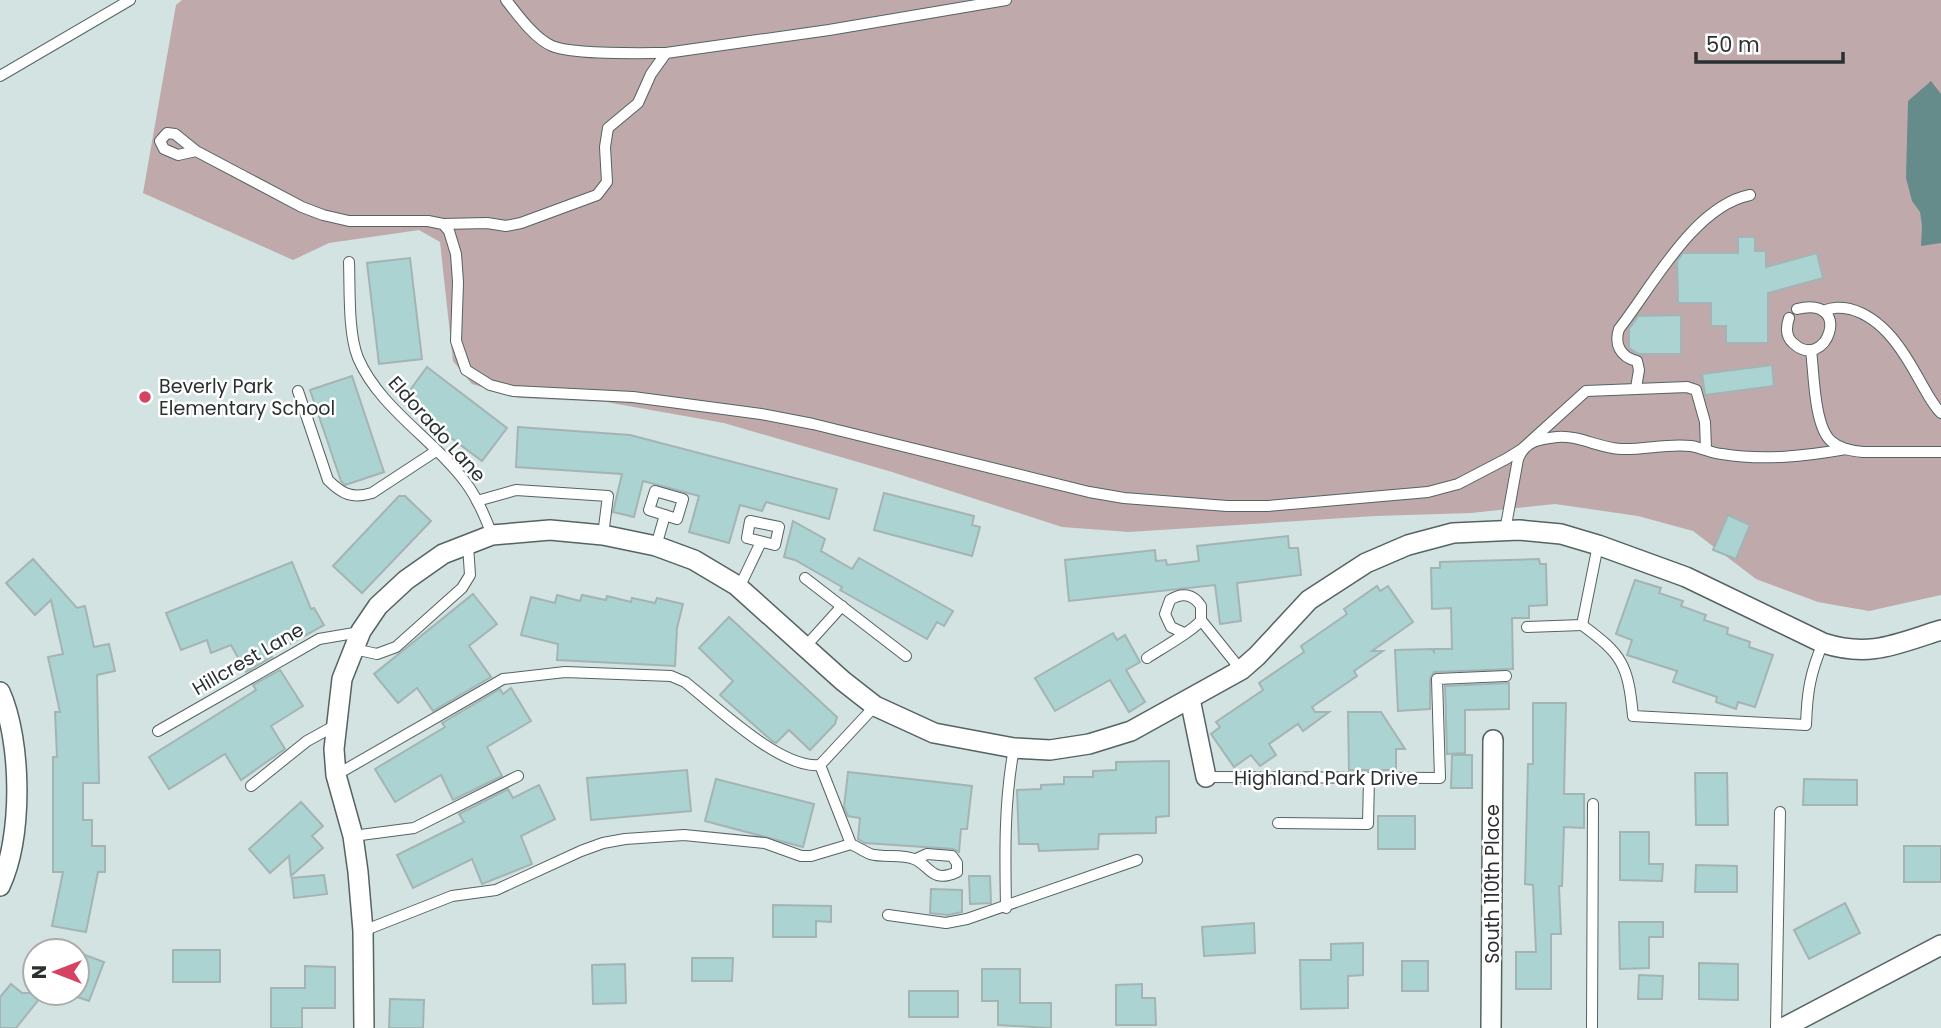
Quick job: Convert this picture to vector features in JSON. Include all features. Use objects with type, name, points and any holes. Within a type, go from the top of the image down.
[{"type":"street","points":[[364,1028],[363,931],[353,836],[336,775],[334,749],[342,679],[357,640],[378,606],[407,580],[443,554],[492,535],[550,530],[603,535],[656,546],[694,560],[739,588],[875,706],[934,733],[1014,748],[1051,750],[1088,744],[1131,731],[1241,670],[1310,600],[1366,563],[1408,545],[1452,533],[1505,531],[1561,534],[1598,545],[1686,577],[1823,643],[1842,649],[1873,651],[1941,630]]},
{"type":"street","points":[[0,692],[8,710],[16,755],[16,806],[12,845],[0,886]]},
{"type":"street","name":"Highland Park Drive","points":[[1190,699],[1206,777]]},
{"type":"street","name":"South 110th Place","points":[[1491,1028],[1493,740]]},
{"type":"street","points":[[1783,1028],[1941,945]]},
{"type":"lane","points":[[0,76],[130,0]]},
{"type":"lane","points":[[506,0],[533,31],[552,46],[579,50],[666,53],[842,28],[1006,0]]},
{"type":"lane","points":[[196,150],[323,215],[358,222],[428,221],[506,226],[521,223],[597,195],[607,182],[605,147],[608,128],[638,103],[651,74],[666,53]]},
{"type":"lane","points":[[1636,388],[1639,370],[1637,361],[1623,355],[1619,349],[1616,342],[1619,329],[1679,246],[1693,231],[1706,218],[1737,197],[1750,195]]},
{"type":"lane","points":[[443,224],[449,231],[456,254],[456,341],[466,370],[490,384],[513,391],[633,397],[761,414],[1124,498],[1190,504],[1268,506],[1428,492],[1458,484],[1529,443],[1560,437],[1620,449],[1675,445],[1706,449],[1719,454],[1779,457],[1804,457],[1846,449]]},
{"type":"lane","name":"Eldorado Lane","points":[[349,262],[353,329],[358,356],[372,381],[465,481],[492,535]]},
{"type":"lane","points":[[1789,318],[1786,327],[1789,340],[1798,348],[1811,350],[1822,345],[1830,335],[1830,322],[1824,311],[1812,306],[1797,309]]},
{"type":"lane","points":[[1824,311],[1831,307],[1843,307],[1860,312],[1882,325],[1941,413]]},
{"type":"lane","points":[[1811,350],[1819,417],[1830,440],[1846,449],[1863,452],[1941,452]]},
{"type":"lane","points":[[1505,531],[1522,449],[1586,391],[1687,387],[1696,390],[1705,422],[1706,449]]},
{"type":"lane","points":[[298,391],[328,480],[348,495],[372,493],[436,451]]},
{"type":"lane","points":[[477,501],[516,490],[608,496],[603,535]]},
{"type":"lane","points":[[656,546],[665,515]]},
{"type":"lane","points":[[739,588],[761,542]]},
{"type":"lane","name":"Hillcrest Lane","points":[[158,731],[319,639],[357,640],[377,654],[396,647],[462,589],[470,575],[468,545]]},
{"type":"lane","points":[[1582,625],[1598,545]]},
{"type":"lane","points":[[805,578],[906,656]]},
{"type":"lane","points":[[1184,633],[1171,627],[1166,621],[1165,614],[1170,600],[1176,596],[1191,596],[1202,606],[1202,621],[1241,670]]},
{"type":"lane","points":[[805,647],[842,607]]},
{"type":"lane","points":[[1147,658],[1184,633],[1192,631],[1202,621]]},
{"type":"lane","points":[[1527,627],[1582,625],[1608,644],[1622,660],[1630,686],[1633,716],[1806,725],[1807,695],[1812,669],[1823,643]]},
{"type":"lane","points":[[336,775],[503,678],[565,672],[671,676],[685,682],[773,751],[809,767],[820,765],[875,706]]},
{"type":"lane","name":"Highland Park Drive","points":[[1206,777],[1440,778],[1437,678],[1506,676]]},
{"type":"lane","points":[[251,786],[307,741],[335,725]]},
{"type":"lane","points":[[1006,908],[1004,831],[1014,748]]},
{"type":"lane","points":[[820,765],[850,844]]},
{"type":"lane","points":[[353,836],[414,828],[518,776]]},
{"type":"lane","points":[[1278,823],[1368,824],[1369,778]]},
{"type":"lane","points":[[1592,1028],[1593,804]]},
{"type":"lane","points":[[1776,1028],[1780,811]]},
{"type":"lane","points":[[363,931],[452,896],[496,890],[581,851],[625,839],[684,835],[765,843],[801,856],[811,856],[850,844],[871,854],[916,859]]},
{"type":"lane","points":[[888,915],[946,923],[1006,908],[1138,860]]},
{"type":"shaded area","points":[[182,0],[1941,0],[1941,595],[1869,611],[1818,602],[1756,579],[1693,531],[1638,516],[1555,504],[1471,513],[1375,516],[1129,532],[1062,527],[892,472],[724,423],[606,402],[519,398],[472,384],[453,361],[440,242],[419,230],[329,243],[293,260],[143,193],[176,5]]},
{"type":"water","points":[[1931,81],[1941,94],[1941,243],[1921,246],[1920,212],[1912,201],[1906,178],[1908,101]]},
{"type":"building","points":[[1738,237],[1755,237],[1755,251],[1766,251],[1766,267],[1817,253],[1823,278],[1768,293],[1768,343],[1726,343],[1726,326],[1711,326],[1711,303],[1678,303],[1677,261],[1683,253],[1738,253]]},
{"type":"building","points":[[410,258],[422,359],[379,364],[367,263]]},
{"type":"building","points":[[1681,315],[1681,354],[1639,354],[1629,348],[1629,329],[1638,316]]},
{"type":"building","points":[[1772,365],[1774,386],[1705,395],[1702,374]]},
{"type":"building","points":[[427,367],[507,428],[482,461],[402,401]]},
{"type":"building","points":[[352,376],[384,472],[345,485],[341,481],[310,390]]},
{"type":"building","points":[[518,427],[630,435],[837,489],[829,519],[766,502],[762,511],[740,505],[729,543],[689,532],[699,496],[643,481],[634,517],[613,512],[622,474],[516,467]]},
{"type":"building","points":[[884,493],[974,516],[972,525],[980,527],[972,556],[874,530]]},
{"type":"building","points":[[399,496],[405,496],[431,521],[362,593],[333,566]]},
{"type":"building","points":[[1728,515],[1750,525],[1736,559],[1713,550]]},
{"type":"building","points":[[793,521],[825,539],[821,551],[852,569],[859,558],[953,611],[944,626],[937,622],[927,639],[840,590],[842,587],[795,560],[784,557]]},
{"type":"building","points":[[1288,536],[1289,548],[1298,548],[1301,575],[1237,583],[1241,621],[1220,624],[1215,585],[1069,601],[1065,560],[1155,550],[1156,561],[1166,560],[1167,565],[1199,561],[1197,546]]},
{"type":"building","points":[[33,559],[77,608],[85,606],[94,647],[109,644],[115,671],[97,675],[99,783],[83,783],[83,820],[92,820],[92,846],[105,846],[105,872],[98,872],[86,932],[52,926],[63,872],[53,872],[53,757],[57,757],[55,712],[60,712],[48,657],[63,654],[51,600],[35,615],[6,583]]},
{"type":"building","points":[[1539,559],[1540,564],[1546,564],[1547,605],[1529,606],[1529,618],[1512,618],[1513,669],[1434,672],[1430,679],[1430,709],[1398,711],[1395,650],[1432,649],[1434,652],[1434,649],[1452,649],[1451,608],[1432,609],[1431,568],[1440,568],[1440,562]]},
{"type":"building","points":[[292,562],[311,609],[314,608],[324,625],[270,655],[272,657],[246,672],[231,645],[211,653],[207,640],[181,650],[166,613]]},
{"type":"building","points":[[1635,580],[1661,588],[1659,593],[1683,601],[1681,606],[1706,615],[1704,620],[1728,628],[1727,634],[1750,642],[1749,647],[1773,655],[1755,707],[1738,702],[1736,709],[1716,702],[1717,697],[1673,682],[1677,671],[1627,655],[1632,640],[1616,634]]},
{"type":"building","points":[[1377,586],[1380,591],[1388,586],[1413,622],[1372,651],[1383,651],[1354,671],[1357,676],[1312,707],[1315,712],[1329,712],[1303,731],[1298,724],[1269,744],[1276,755],[1260,766],[1251,755],[1234,767],[1211,734],[1220,727],[1216,722],[1263,690],[1259,683],[1304,652],[1301,646],[1347,614],[1344,609]]},
{"type":"building","points":[[473,594],[497,624],[469,646],[491,677],[433,711],[417,688],[398,703],[374,674]]},
{"type":"building","points":[[557,595],[580,601],[582,595],[606,600],[607,596],[631,602],[632,598],[655,603],[657,598],[683,604],[677,628],[675,666],[557,660],[558,644],[521,635],[531,597],[555,603]]},
{"type":"building","points":[[729,617],[837,717],[835,724],[810,750],[789,730],[776,743],[772,741],[720,695],[733,681],[699,648]]},
{"type":"building","points":[[1113,633],[1117,640],[1125,635],[1140,662],[1126,670],[1145,702],[1129,712],[1110,680],[1055,711],[1035,678]]},
{"type":"building","points":[[280,670],[303,706],[271,726],[285,749],[241,780],[225,754],[169,789],[149,757],[256,690],[253,685]]},
{"type":"building","points":[[1509,683],[1509,709],[1465,710],[1465,753],[1447,754],[1445,686]]},
{"type":"building","points":[[511,688],[531,721],[487,747],[502,776],[453,800],[441,775],[395,802],[375,769],[445,727],[442,723],[500,689],[503,694]]},
{"type":"building","points":[[1533,703],[1566,703],[1564,794],[1584,794],[1584,828],[1564,827],[1562,886],[1559,886],[1561,934],[1551,934],[1551,989],[1516,989],[1516,952],[1536,952],[1533,885],[1525,884],[1528,764],[1533,764]]},
{"type":"building","points":[[1348,712],[1381,712],[1405,749],[1396,749],[1396,770],[1349,770]]},
{"type":"building","points":[[1452,755],[1472,755],[1472,788],[1451,788]]},
{"type":"building","points":[[1169,761],[1169,816],[1156,817],[1156,833],[1099,834],[1098,849],[1039,851],[1038,844],[1019,844],[1017,790],[1064,784],[1064,777],[1093,777],[1093,771],[1116,770],[1116,762]]},
{"type":"building","points":[[687,770],[691,811],[591,820],[587,778]]},
{"type":"building","points":[[848,772],[972,786],[967,829],[961,829],[959,852],[953,849],[865,843],[858,839],[860,818],[848,816],[844,807]]},
{"type":"building","points":[[1695,773],[1727,773],[1728,825],[1696,825]]},
{"type":"building","points":[[716,779],[814,804],[803,847],[705,821]]},
{"type":"building","points":[[1804,779],[1857,780],[1857,805],[1803,805]]},
{"type":"building","points":[[539,785],[555,819],[521,836],[532,864],[482,884],[472,859],[413,888],[397,855],[464,822],[459,814],[508,789],[513,798]]},
{"type":"building","points":[[301,802],[323,826],[312,836],[323,848],[291,876],[289,856],[270,873],[249,849]]},
{"type":"building","points":[[1378,816],[1415,816],[1415,849],[1378,849]]},
{"type":"building","points":[[1620,832],[1649,832],[1649,864],[1663,864],[1662,881],[1620,880]]},
{"type":"building","points":[[1904,846],[1941,846],[1941,882],[1904,882]]},
{"type":"building","points":[[1696,865],[1737,866],[1737,892],[1695,892]]},
{"type":"building","points":[[324,875],[327,894],[294,898],[292,878]]},
{"type":"building","points":[[969,876],[990,876],[991,903],[970,904]]},
{"type":"building","points":[[931,889],[962,890],[962,912],[948,915],[930,913]]},
{"type":"building","points":[[1845,903],[1860,933],[1809,959],[1794,930]]},
{"type":"building","points":[[773,905],[831,906],[831,922],[816,921],[816,937],[773,937]]},
{"type":"building","points":[[1619,922],[1663,922],[1663,937],[1649,937],[1649,968],[1620,969]]},
{"type":"building","points":[[1254,923],[1255,953],[1204,956],[1202,927]]},
{"type":"building","points":[[1363,943],[1363,975],[1348,976],[1348,1008],[1301,1009],[1300,960],[1331,960],[1331,944]]},
{"type":"building","points":[[173,950],[220,950],[220,982],[173,982]]},
{"type":"building","points":[[91,957],[104,962],[91,996]]},
{"type":"building","points":[[692,958],[733,958],[732,981],[692,981]]},
{"type":"building","points":[[1402,961],[1428,961],[1428,991],[1402,991]]},
{"type":"building","points":[[1699,963],[1738,964],[1738,1000],[1699,999]]},
{"type":"building","points":[[625,964],[626,1003],[593,1004],[592,965]]},
{"type":"building","points":[[305,966],[335,967],[335,1008],[302,1008],[302,1028],[271,1028],[271,988],[305,988]]},
{"type":"building","points":[[982,969],[1020,969],[1020,1003],[1051,1003],[1051,1028],[998,1025],[998,1001],[982,1001]]},
{"type":"building","points":[[1639,975],[1663,976],[1662,999],[1638,999]]},
{"type":"building","points":[[11,984],[21,992],[21,1007],[33,1007],[16,1028],[0,1028],[0,997]]},
{"type":"building","points":[[1142,984],[1142,998],[1155,998],[1156,1025],[1116,1025],[1116,985]]},
{"type":"building","points":[[909,991],[958,991],[958,1017],[909,1017]]},
{"type":"building","points":[[390,999],[424,1000],[423,1028],[389,1028]]},
{"type":"place","name":"Beverly Park Elementary School","points":[[145,397]]}]
